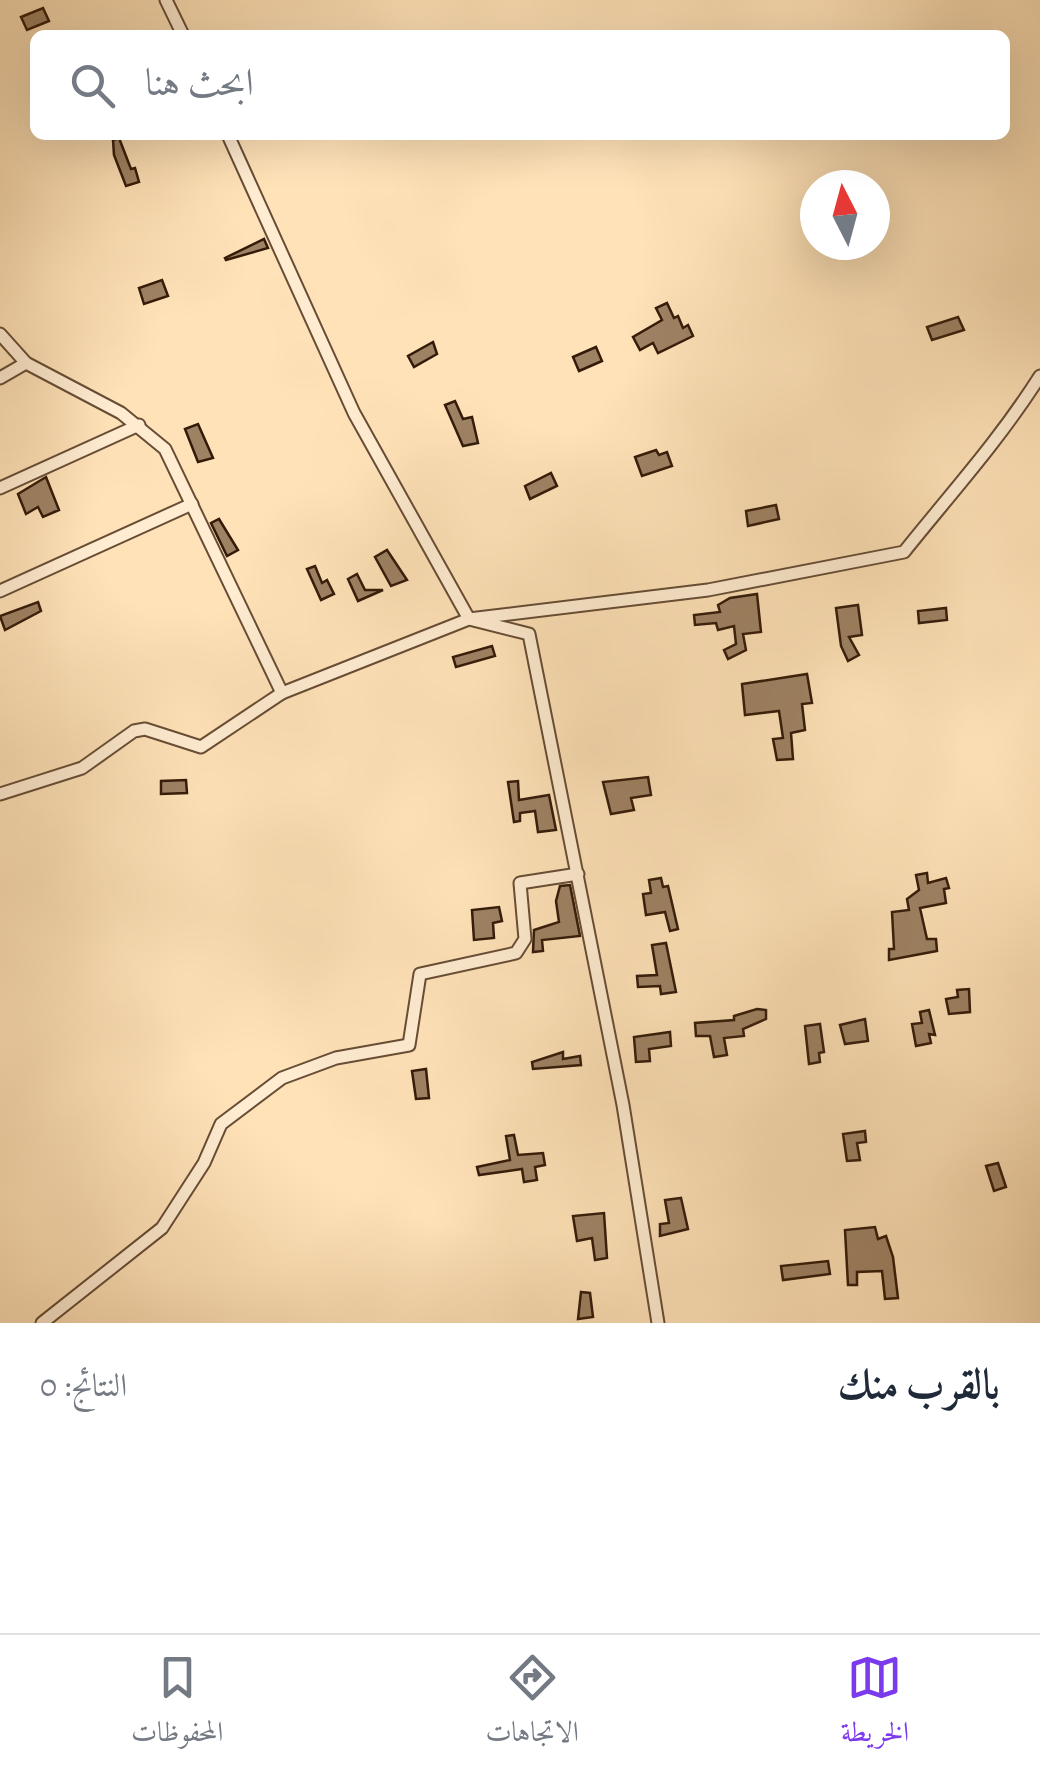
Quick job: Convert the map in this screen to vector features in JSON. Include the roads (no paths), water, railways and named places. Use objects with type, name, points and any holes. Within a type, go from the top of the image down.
[{"type":"street","points":[[166,0],[181,30]]},
{"type":"street","points":[[230,140],[354,413],[468,619],[529,634],[623,1106],[658,1323]]},
{"type":"street","points":[[0,334],[26,362],[139,425],[165,450],[232,583],[258,652],[282,692]]},
{"type":"street","points":[[0,378],[26,362]]},
{"type":"street","points":[[0,794],[82,768],[134,732],[145,729],[201,746],[282,692],[468,619],[708,590],[904,552],[962,478],[989,453],[1040,376]]},
{"type":"street","points":[[0,488],[139,425]]},
{"type":"street","points":[[0,590],[192,504]]},
{"type":"street","points":[[42,1323],[162,1228],[204,1164],[221,1124],[282,1078],[336,1058],[409,1045],[420,974],[516,953],[525,939],[520,883],[578,874]]}]
